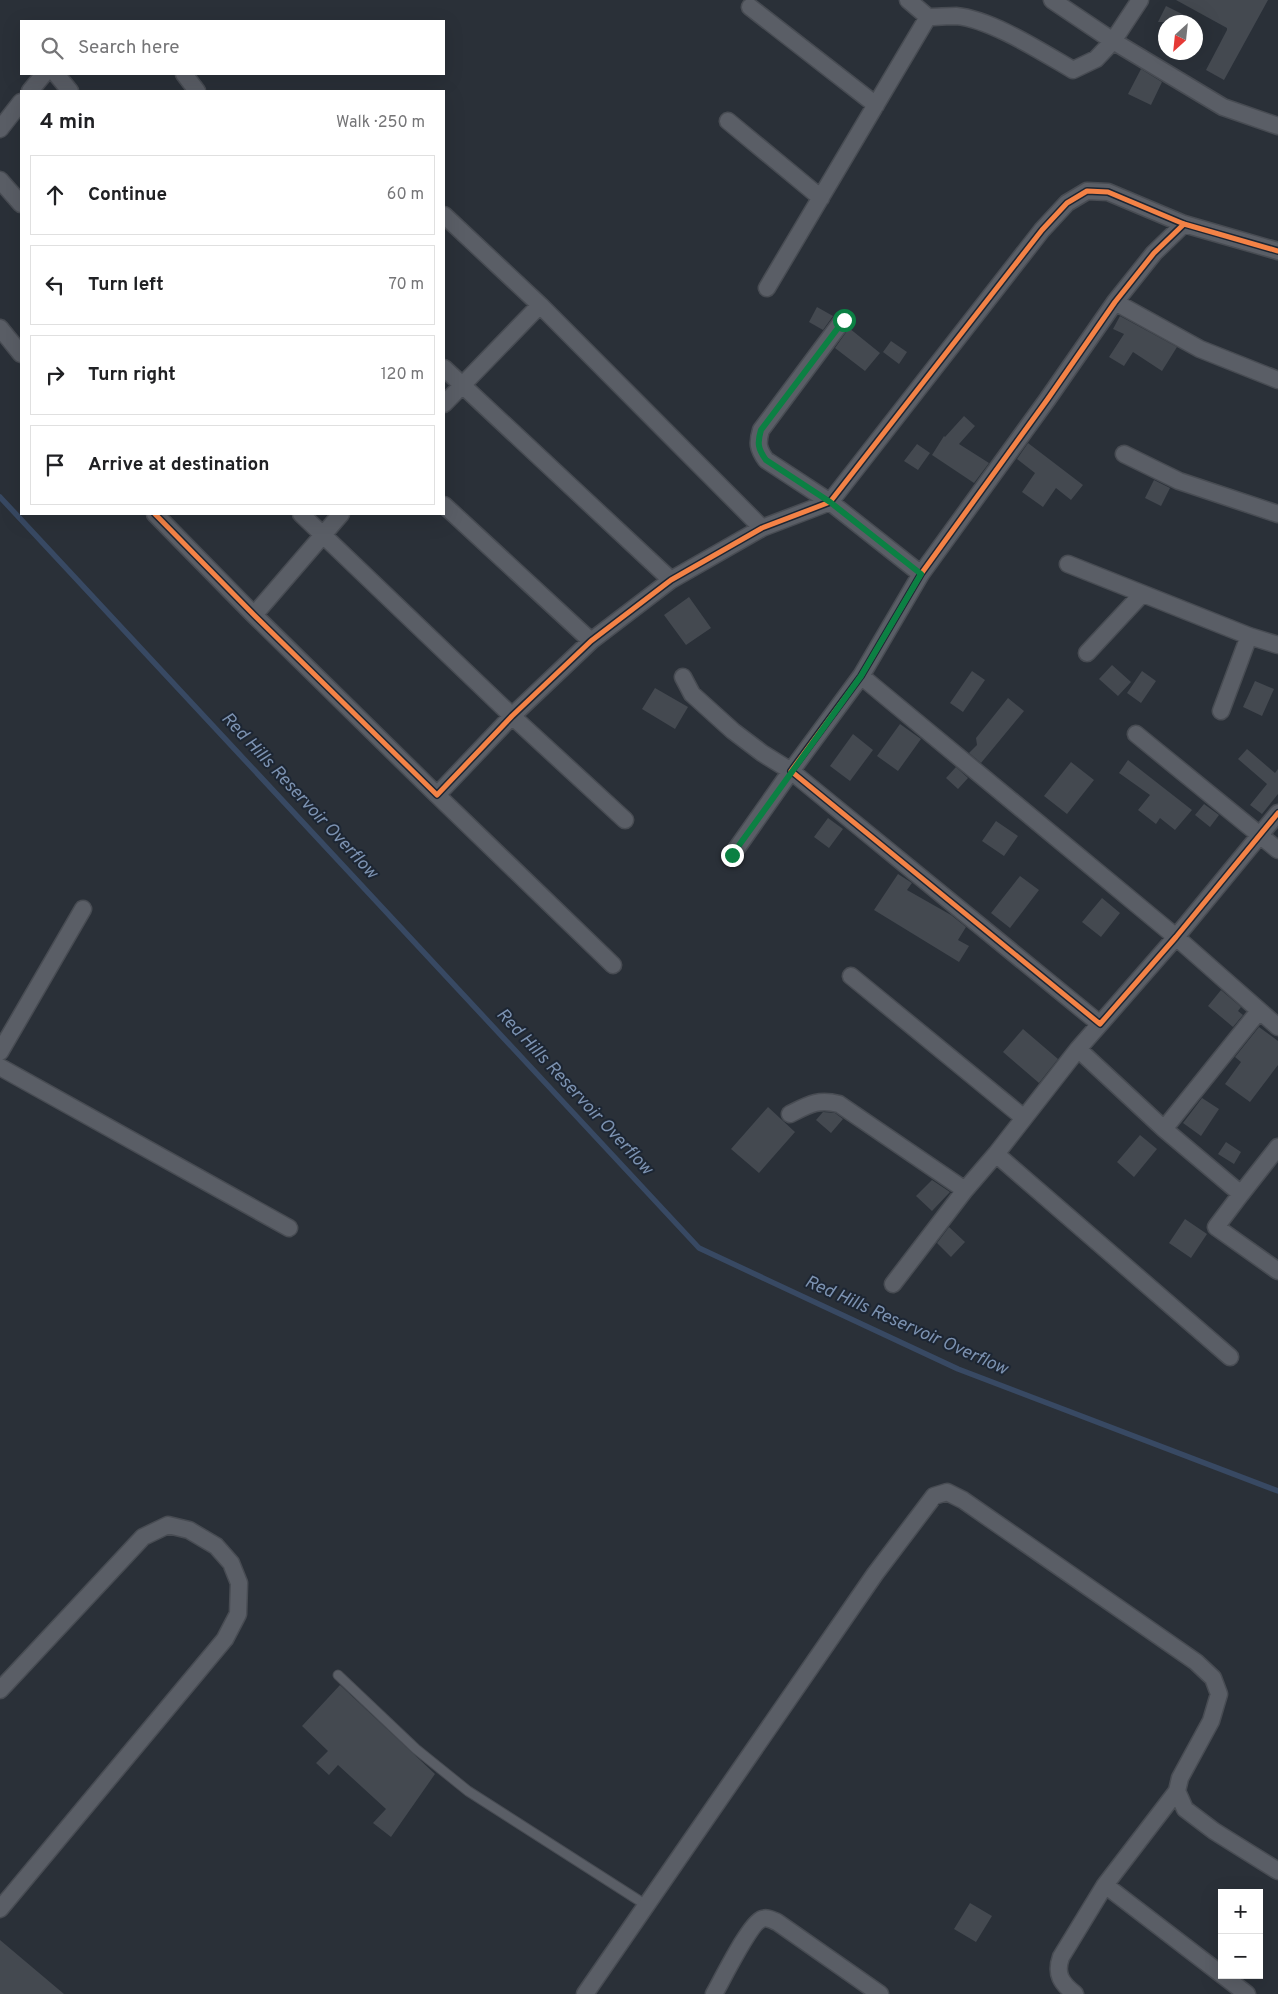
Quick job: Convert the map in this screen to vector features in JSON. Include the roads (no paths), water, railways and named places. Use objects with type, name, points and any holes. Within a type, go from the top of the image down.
[{"type":"street","points":[[908,0],[928,17],[956,16],[988,25],[1032,46],[1073,70],[1096,59],[1113,41],[1140,0]]},
{"type":"street","points":[[1052,0],[1113,41],[1223,108],[1278,126]]},
{"type":"street","points":[[750,7],[876,105]]},
{"type":"street","points":[[767,288],[928,17]]},
{"type":"street","points":[[31,90],[43,75]]},
{"type":"street","points":[[57,75],[69,90]]},
{"type":"street","points":[[185,75],[196,90]]},
{"type":"street","points":[[0,129],[20,103]]},
{"type":"street","points":[[728,121],[821,198]]},
{"type":"street","points":[[0,180],[20,203]]},
{"type":"street","points":[[437,795],[512,716],[591,641],[671,580],[762,528],[830,502],[1042,230],[1067,203],[1087,191],[1108,192],[1184,224],[1278,252]]},
{"type":"street","points":[[445,216],[540,305],[762,528]]},
{"type":"street","points":[[732,855],[861,676],[921,574],[1047,400],[1114,302],[1154,253],[1184,224]]},
{"type":"street","points":[[1114,302],[1200,349],[1278,380]]},
{"type":"street","points":[[445,403],[540,305]]},
{"type":"street","points":[[844,320],[761,430],[758,441],[759,450],[766,460],[830,502],[921,574]]},
{"type":"street","points":[[0,328],[20,353]]},
{"type":"street","points":[[445,369],[671,580]]},
{"type":"street","points":[[1124,454],[1178,481],[1278,514]]},
{"type":"street","points":[[445,507],[591,641]]},
{"type":"street","points":[[156,515],[254,615],[437,795],[613,964]]},
{"type":"street","points":[[302,515],[512,716],[625,820]]},
{"type":"street","points":[[254,615],[340,515]]},
{"type":"street","points":[[1068,564],[1249,636],[1278,645]]},
{"type":"street","points":[[1086,654],[1142,594]]},
{"type":"street","points":[[1221,711],[1249,636]]},
{"type":"street","points":[[683,676],[692,694],[733,731],[762,754],[791,771],[1100,1024]]},
{"type":"street","points":[[861,676],[1176,937],[1278,1027]]},
{"type":"street","points":[[1136,734],[1278,850]]},
{"type":"street","points":[[893,1284],[965,1190],[996,1154],[1078,1049],[1176,937],[1278,813]]},
{"type":"street","points":[[0,1052],[83,909]]},
{"type":"street","points":[[851,976],[1024,1118]]},
{"type":"street","points":[[1164,1128],[1259,1011]]},
{"type":"street","points":[[1078,1049],[1164,1128],[1241,1194]]},
{"type":"street","points":[[0,1067],[289,1228]]},
{"type":"street","points":[[790,1114],[814,1102],[826,1101],[840,1104],[965,1190]]},
{"type":"street","points":[[1278,1148],[1216,1227],[1278,1271]]},
{"type":"street","points":[[996,1154],[1230,1356]]},
{"type":"street","points":[[586,1994],[875,1574],[934,1496],[947,1492],[963,1500],[1188,1656],[1213,1678],[1219,1694],[1211,1721],[1180,1778],[1177,1791],[1105,1884],[1061,1956],[1057,1967],[1059,1977],[1075,1994]]},
{"type":"street","points":[[0,1690],[143,1537],[168,1525],[189,1530],[216,1546],[231,1563],[239,1583],[238,1614],[225,1639],[0,1908]]},
{"type":"street","points":[[1177,1791],[1185,1810],[1214,1831],[1278,1871]]},
{"type":"street","points":[[1105,1884],[1226,1979],[1248,1994]]},
{"type":"street","points":[[714,1994],[750,1930],[760,1919],[766,1918],[777,1922],[880,1994]]},
{"type":"lane","points":[[338,1675],[416,1749],[468,1791],[646,1905]]},
{"type":"waterway","name":"Red Hills Reservoir Overflow","points":[[0,497],[699,1248],[958,1369],[1278,1491]]}]
